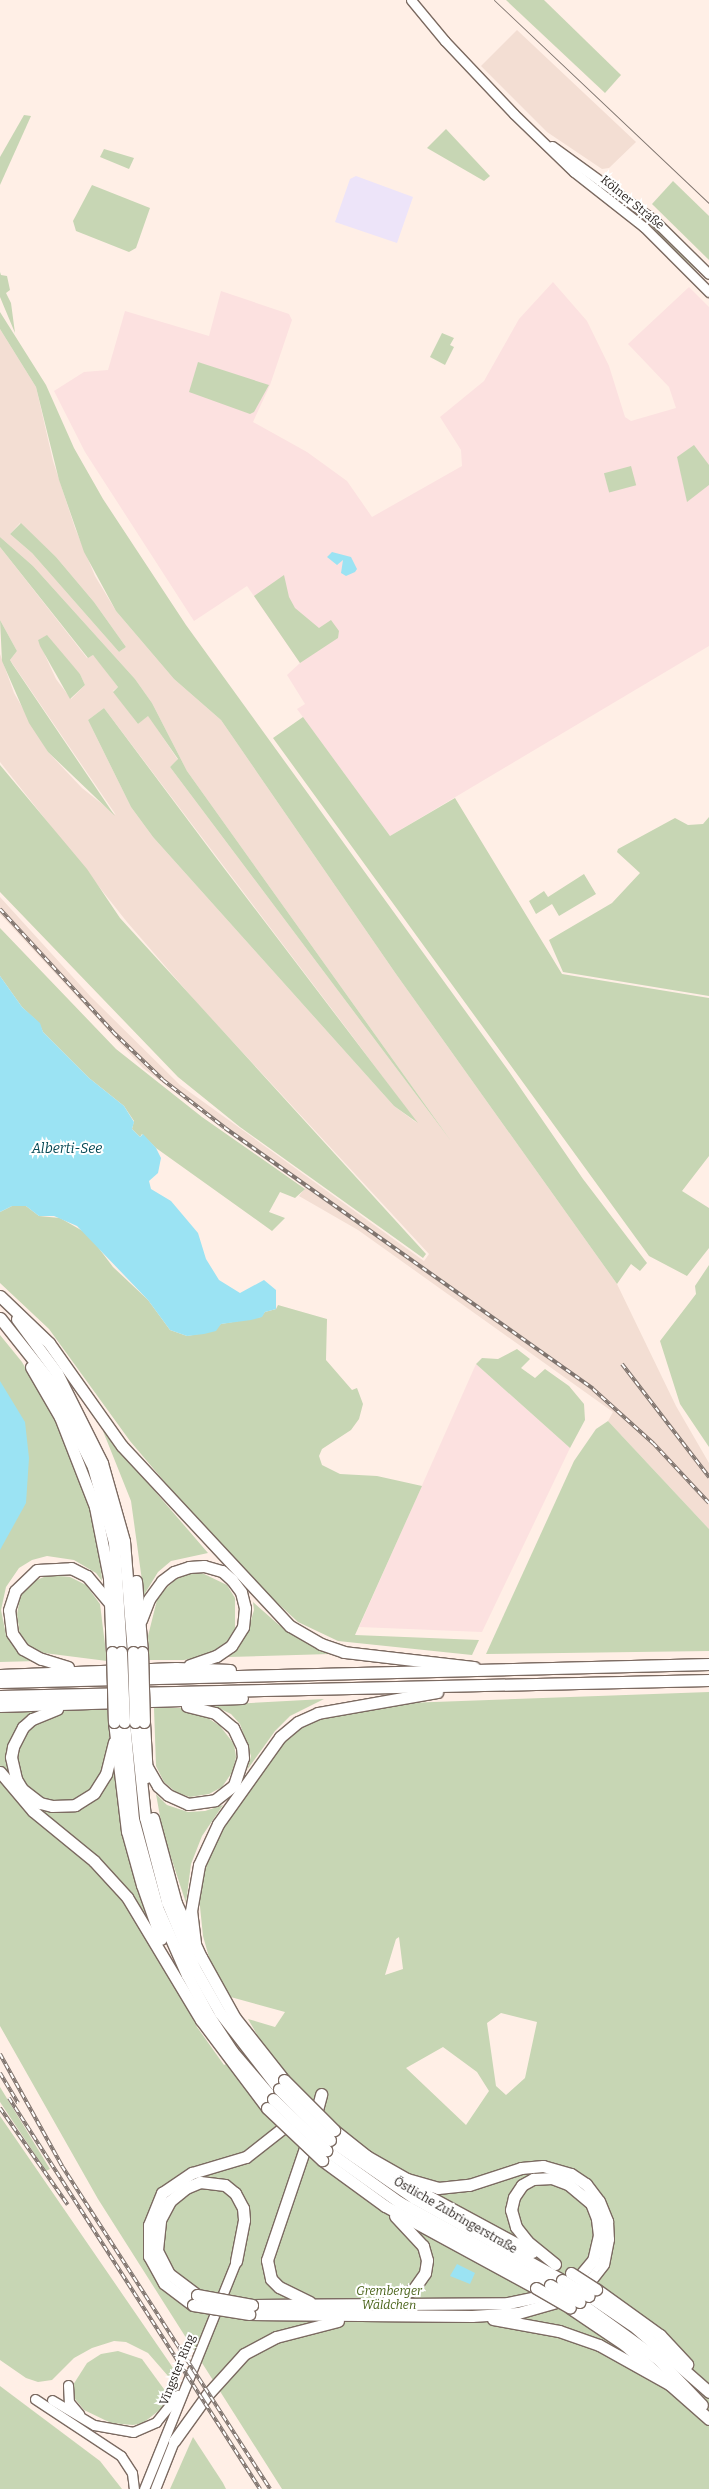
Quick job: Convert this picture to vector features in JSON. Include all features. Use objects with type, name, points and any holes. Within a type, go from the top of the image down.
[{"type":"highway","points":[[0,1296],[49,1343],[122,1446],[290,1626],[321,1644],[344,1652],[458,1663],[490,1671]]},
{"type":"highway","points":[[0,1300],[29,1333],[77,1406],[102,1463],[124,1541],[132,1562],[141,1620]]},
{"type":"highway","points":[[0,1318],[50,1381],[93,1468],[114,1542],[127,1652],[129,1722],[146,1763],[158,1786],[175,1800],[188,1804],[215,1800],[234,1785],[240,1772],[242,1747],[227,1720],[203,1709],[165,1703]]},
{"type":"highway","points":[[0,1326],[47,1392],[80,1462],[101,1530],[109,1578],[110,1603],[127,1652]]},
{"type":"highway","points":[[124,1541],[129,1722],[154,1859],[184,1943],[215,2014],[276,2094],[328,2145],[363,2154],[407,2180],[438,2188],[469,2186],[521,2168],[558,2169],[586,2184],[599,2201],[607,2221],[608,2239],[603,2264],[586,2287],[572,2298],[543,2308],[472,2316],[361,2316],[250,2310],[195,2300],[164,2284],[149,2256],[149,2225],[162,2193],[192,2173],[246,2157],[298,2116]]},
{"type":"highway","points":[[127,1652],[149,1599],[162,1580],[174,1572],[189,1566],[204,1566],[222,1571],[241,1592],[245,1608],[243,1628],[231,1646],[216,1656],[176,1668]]},
{"type":"highway","points":[[82,1670],[41,1660],[23,1649],[12,1633],[9,1610],[15,1591],[37,1570],[48,1567],[71,1568],[87,1576],[110,1603]]},
{"type":"highway","points":[[0,1682],[709,1664]]},
{"type":"highway","points":[[0,1675],[82,1670],[220,1668],[259,1675]]},
{"type":"highway","points":[[0,1696],[709,1680]]},
{"type":"highway","points":[[195,1943],[191,1911],[199,1865],[218,1824],[280,1737],[298,1722],[318,1713],[459,1687]]},
{"type":"highway","points":[[0,1706],[165,1703],[240,1699],[288,1690]]},
{"type":"highway","points":[[83,1704],[44,1712],[23,1727],[11,1757],[12,1770],[22,1789],[40,1803],[52,1806],[75,1805],[94,1793],[106,1774],[114,1742],[129,1722]]},
{"type":"highway","points":[[114,1742],[131,1846],[151,1914],[177,1977]]},
{"type":"highway","points":[[146,1763],[151,1811],[176,1903],[195,1943],[276,2094]]},
{"type":"highway","points":[[0,1772],[33,1811],[111,1878],[142,1918],[200,2020],[328,2145],[423,2246],[427,2260],[420,2283],[413,2290],[370,2303]]},
{"type":"highway","points":[[316,2304],[279,2287],[271,2279],[267,2260],[321,2094]]},
{"type":"highway","name":"Östliche Zubringerstraße","points":[[328,2145],[414,2198],[567,2276]]},
{"type":"highway","name":"Östliche Zubringerstraße","points":[[328,2145],[398,2202],[550,2285],[584,2299],[659,2360],[709,2414]]},
{"type":"highway","points":[[363,2154],[420,2192],[555,2264]]},
{"type":"highway","points":[[250,2310],[316,2304],[508,2303],[546,2296],[579,2281],[593,2260],[598,2235],[591,2203],[568,2184],[552,2178],[533,2179],[522,2185],[514,2197],[511,2210],[516,2227],[527,2241],[567,2276],[584,2299],[625,2344],[709,2419]]},
{"type":"highway","points":[[195,2300],[169,2274],[157,2250],[160,2220],[170,2201],[186,2188],[200,2182],[226,2185],[235,2193],[243,2208],[244,2220],[236,2261]]},
{"type":"highway","points":[[385,2206],[536,2288],[584,2299],[660,2336],[706,2389]]},
{"type":"highway","points":[[174,2441],[218,2380],[244,2354],[295,2330],[361,2316]]},
{"type":"highway","points":[[472,2316],[561,2332],[599,2345],[671,2385]]},
{"type":"main road","name":"Kölner Straße","points":[[411,0],[445,42],[537,136],[574,172],[644,227],[709,292]]},
{"type":"main road","name":"Kölner Straße","points":[[537,136],[653,219],[709,274]]},
{"type":"main road","name":"Vingster Ring","points":[[144,2489],[236,2261]]},
{"type":"main road","points":[[68,2386],[69,2402],[75,2411],[101,2427]]},
{"type":"main road","points":[[55,2413],[51,2400],[101,2427],[122,2432],[146,2428],[164,2414],[185,2387]]},
{"type":"main road","points":[[35,2399],[121,2456],[132,2473],[134,2489]]},
{"type":"main road","points":[[155,2489],[174,2441]]},
{"type":"shaded area","points":[[517,30],[636,142],[609,168],[602,169],[547,132],[481,66]]},
{"type":"shaded area","points":[[356,176],[413,197],[397,243],[335,222],[350,179]]},
{"type":"shaded area","points":[[553,282],[587,321],[609,366],[625,417],[631,421],[676,408],[669,387],[628,344],[689,287],[709,307],[709,646],[390,836],[297,709],[305,704],[287,675],[300,663],[247,586],[194,621],[85,452],[54,391],[84,372],[108,370],[125,311],[209,336],[221,291],[289,314],[292,320],[270,385],[253,422],[307,452],[347,481],[372,517],[462,466],[461,450],[440,417],[484,381],[519,319]]},
{"type":"shaded area","points":[[0,329],[36,387],[53,461],[75,528],[95,576],[116,611],[174,679],[221,720],[396,974],[617,1284],[676,1406],[709,1463],[709,1529],[608,1421],[613,1412],[358,1230],[299,1196],[305,1188],[143,1068],[0,914],[0,897],[91,997],[180,1085],[424,1261],[429,1254],[197,1003],[127,922],[0,762],[0,654],[14,693],[48,752],[82,788],[116,815],[10,660],[17,651],[0,620],[0,547],[87,658],[93,655],[99,662],[118,687],[113,691],[138,724],[148,715],[178,760],[170,767],[451,1141],[187,771],[152,703],[135,679],[33,566],[0,537]],"holes":[[[20,523],[56,557],[94,602],[126,647],[119,652],[32,553],[10,534]],[[46,636],[80,674],[85,685],[71,699],[56,679],[38,640]],[[104,708],[417,1123],[394,1106],[153,837],[131,807],[88,720]]]},
{"type":"shaded area","points":[[476,1364],[570,1448],[482,1632],[359,1627]]},
{"type":"green space","points":[[506,0],[544,0],[621,75],[605,93]]},
{"type":"green space","points":[[24,115],[31,116],[0,185],[0,157]]},
{"type":"green space","points":[[446,129],[490,176],[484,181],[427,148]]},
{"type":"green space","points":[[104,149],[134,158],[129,169],[100,157]]},
{"type":"green space","points":[[673,181],[709,216],[709,260],[652,204]]},
{"type":"green space","points":[[92,185],[150,208],[136,248],[129,252],[76,231],[73,221]]},
{"type":"green space","points":[[616,200],[672,241],[709,281]]},
{"type":"green space","points":[[0,272],[1,275],[7,276],[10,290],[6,293],[11,303],[15,333],[0,297]]},
{"type":"green space","points":[[0,312],[46,385],[74,448],[103,499],[186,625],[508,1070],[583,1179],[647,1263],[640,1271],[631,1264],[617,1284],[396,974],[221,720],[174,679],[116,611],[84,552],[59,480],[36,387],[0,329]]},
{"type":"green space","points":[[442,333],[454,338],[450,345],[454,347],[445,365],[430,357]]},
{"type":"green space","points":[[198,362],[269,385],[254,412],[250,414],[189,392]]},
{"type":"green space","points":[[694,445],[709,465],[709,485],[687,502],[677,457]]},
{"type":"green space","points":[[631,466],[636,485],[609,493],[604,473]]},
{"type":"green space","points":[[21,523],[56,557],[94,602],[126,647],[119,652],[32,553],[10,534]]},
{"type":"green space","points":[[0,537],[33,566],[135,679],[152,703],[187,771],[451,1141],[170,767],[178,759],[148,716],[138,724],[113,692],[118,687],[93,655],[88,658],[0,547]]},
{"type":"green space","points":[[284,575],[289,597],[295,608],[319,628],[331,620],[339,631],[338,638],[300,663],[254,596]]},
{"type":"green space","points":[[0,620],[17,651],[10,660],[115,816],[48,752],[29,723],[2,661]]},
{"type":"green space","points":[[47,635],[80,674],[85,685],[70,699],[40,646],[38,640]]},
{"type":"green space","points":[[104,708],[418,1123],[394,1106],[153,837],[131,807],[88,720]]},
{"type":"green space","points":[[303,717],[390,836],[455,798],[562,974],[709,998],[709,1156],[682,1191],[709,1208],[709,1248],[687,1276],[649,1256],[273,738]]},
{"type":"green space","points":[[0,765],[87,869],[120,918],[426,1254],[423,1258],[240,1127],[178,1077],[0,892]]},
{"type":"green space","points":[[709,817],[709,996],[563,972],[549,940],[612,903],[640,873],[617,852],[618,849],[675,818],[688,825],[703,824]]},
{"type":"green space","points":[[584,874],[596,894],[559,916],[552,904],[536,914],[529,901],[544,891],[548,897]]},
{"type":"green space","points":[[0,928],[116,1049],[202,1117],[305,1189],[295,1198],[280,1192],[269,1212],[285,1218],[272,1231],[156,1148],[142,1134],[140,1137],[132,1129],[134,1121],[124,1106],[89,1078],[43,1032],[39,1023],[22,1007],[0,976]]},
{"type":"green space","points":[[12,1206],[26,1206],[39,1216],[60,1218],[88,1234],[113,1267],[148,1300],[170,1330],[187,1336],[204,1333],[221,1324],[261,1317],[265,1312],[276,1309],[278,1305],[327,1319],[326,1360],[352,1390],[357,1388],[363,1404],[359,1419],[351,1430],[322,1449],[319,1456],[322,1465],[340,1474],[377,1476],[422,1486],[355,1635],[479,1640],[472,1655],[338,1641],[298,1622],[270,1596],[191,1513],[130,1441],[49,1329],[0,1283],[0,1212]]},
{"type":"green space","points":[[709,1265],[709,1447],[680,1404],[660,1341],[696,1294],[695,1286]]},
{"type":"green space","points":[[0,1335],[22,1362],[54,1417],[88,1499],[100,1552],[102,1581],[96,1573],[74,1560],[47,1556],[32,1560],[19,1568],[6,1587],[1,1610],[6,1635],[17,1649],[37,1661],[0,1662]]},
{"type":"green space","points":[[517,1349],[530,1359],[521,1368],[535,1378],[545,1369],[569,1386],[584,1404],[585,1420],[570,1448],[476,1364],[482,1358],[498,1359]]},
{"type":"green space","points":[[608,1421],[709,1529],[709,1651],[486,1654],[574,1461],[596,1429]]},
{"type":"green space","points":[[103,1431],[208,1553],[171,1561],[158,1572],[144,1595],[131,1501]]},
{"type":"green space","points":[[202,1573],[227,1585],[235,1598],[235,1629],[224,1646],[210,1655],[184,1660],[149,1660],[148,1636],[158,1596],[175,1580],[187,1574]]},
{"type":"green space","points":[[49,1575],[70,1577],[86,1585],[100,1604],[107,1661],[44,1653],[31,1647],[20,1635],[17,1615],[20,1597],[29,1583]]},
{"type":"green space","points":[[253,1602],[279,1625],[330,1654],[228,1657],[247,1634],[254,1610]]},
{"type":"green space","name":"Gremberger Wäldchen","points":[[709,1692],[709,2489],[282,2489],[98,2199],[0,2026],[0,1779],[125,1899],[173,1978],[197,2027],[224,2065],[263,2045],[248,2019],[275,2027],[285,2012],[227,1996],[212,1968],[203,1936],[199,1897],[204,1870],[219,1835],[285,1740],[311,1720],[346,1707],[406,1703]],"holes":[[[399,1937],[403,1969],[385,1975],[396,1939]],[[501,2013],[537,2022],[525,2078],[506,2095],[496,2086],[487,2023]],[[443,2047],[477,2072],[489,2091],[466,2125],[406,2068]]]},
{"type":"green space","points":[[324,1699],[290,1716],[275,1731],[247,1770],[251,1756],[240,1724],[231,1714],[212,1705]]},
{"type":"green space","points":[[154,1708],[184,1708],[202,1714],[220,1726],[234,1744],[236,1757],[233,1771],[222,1787],[209,1794],[190,1797],[177,1793],[164,1782],[156,1766]]},
{"type":"green space","points":[[109,1709],[109,1741],[102,1772],[91,1789],[72,1800],[53,1801],[33,1793],[25,1784],[17,1760],[18,1747],[33,1723],[59,1711]]},
{"type":"green space","points":[[0,1711],[39,1711],[21,1726],[10,1745],[10,1770],[18,1788],[46,1807],[76,1808],[97,1794],[114,1771],[123,1831],[147,1918],[113,1876],[35,1808],[0,1767]]},
{"type":"green space","points":[[156,1794],[167,1805],[188,1812],[205,1811],[223,1805],[202,1836],[191,1864],[186,1903],[163,1833]]},
{"type":"green space","points":[[0,2087],[50,2169],[46,2171],[0,2102]]},
{"type":"green space","points":[[0,2116],[169,2362],[178,2376],[175,2384],[148,2353],[126,2342],[114,2341],[92,2348],[74,2358],[52,2380],[38,2382],[26,2378],[0,2360]]},
{"type":"green space","points":[[118,2351],[142,2359],[169,2396],[161,2409],[143,2423],[133,2425],[111,2423],[84,2410],[75,2399],[73,2385],[87,2363],[101,2354]]},
{"type":"green space","points":[[0,2386],[100,2461],[122,2489],[0,2489]]},
{"type":"green space","points":[[193,2437],[223,2483],[226,2489],[170,2489]]},
{"type":"water","points":[[332,552],[351,557],[357,569],[355,572],[346,576],[341,573],[343,560],[337,565],[327,557]]},
{"type":"water","name":"Alberti-See","points":[[0,976],[22,1007],[40,1023],[43,1032],[89,1078],[124,1106],[134,1122],[132,1129],[140,1137],[143,1134],[156,1148],[161,1158],[158,1173],[149,1181],[151,1189],[171,1201],[198,1233],[206,1259],[219,1280],[240,1293],[264,1280],[276,1290],[276,1309],[265,1312],[262,1317],[251,1320],[221,1324],[216,1331],[187,1336],[170,1330],[148,1300],[77,1226],[54,1216],[39,1216],[26,1206],[12,1206],[0,1212]]},
{"type":"water","points":[[0,1381],[25,1422],[29,1458],[26,1503],[0,1550]]},
{"type":"water","points":[[457,2264],[475,2273],[470,2284],[450,2276]]},
{"type":"tram line","points":[[494,0],[709,203]]},
{"type":"railway","points":[[0,909],[113,1032],[163,1080],[225,1128],[593,1389],[653,1443],[709,1503]]},
{"type":"railway","points":[[622,1364],[709,1477]]},
{"type":"railway","points":[[0,2054],[62,2166],[270,2489]]},
{"type":"railway","points":[[0,2073],[18,2103]]},
{"type":"railway","points":[[9,2098],[260,2489]]},
{"type":"railway","points":[[0,2108],[68,2205]]}]
